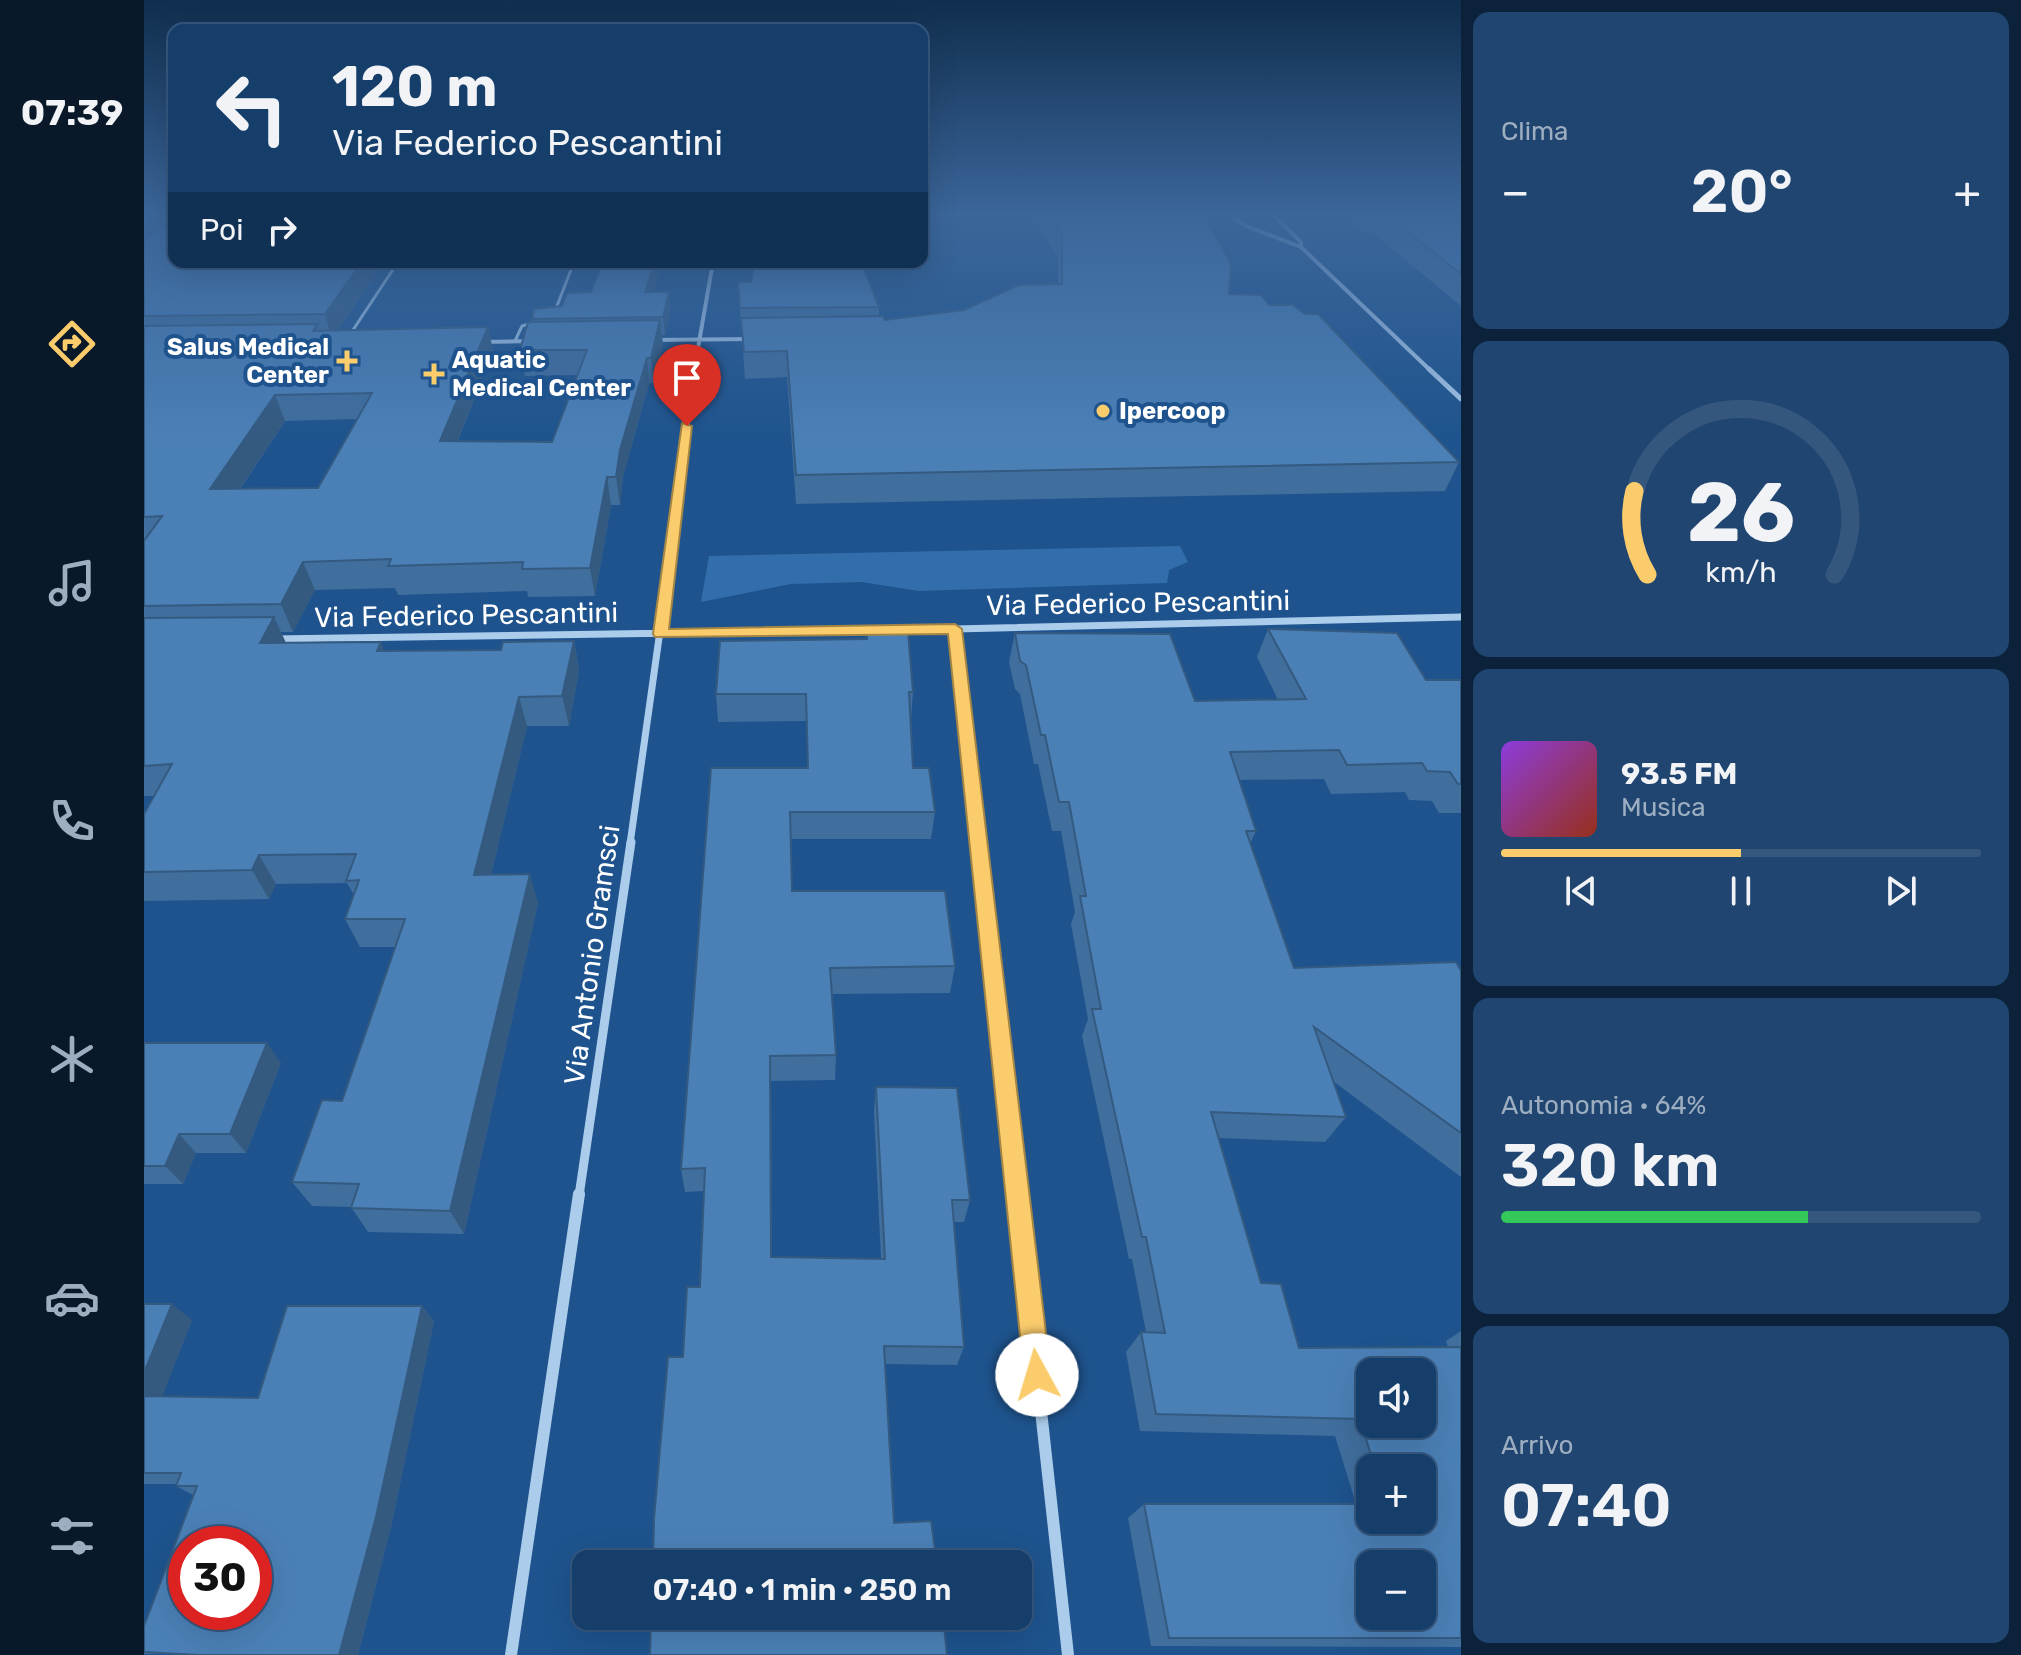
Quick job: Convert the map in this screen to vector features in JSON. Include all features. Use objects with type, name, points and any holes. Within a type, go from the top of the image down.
[{"type":"street","name":"Via Antonio Gramsci","points":[[511,1655],[661,634],[698,339],[708,290]]},
{"type":"street","points":[[1347,290],[1461,399]]},
{"type":"street","points":[[638,340],[755,339]]},
{"type":"street","points":[[468,342],[542,341]]},
{"type":"street","points":[[345,343],[360,343]]},
{"type":"street","name":"Via Federico Pescantini","points":[[269,639],[955,629],[1461,617]]},
{"type":"street","points":[[955,629],[1068,1655]]},
{"type":"lane","points":[[345,343],[380,290]]},
{"type":"lane","points":[[552,318],[563,290]]},
{"type":"lane","points":[[515,341],[522,326],[537,322]]},
{"type":"shaded area","points":[[1180,546],[1188,562],[1169,570],[1167,583],[919,591],[861,582],[791,584],[701,602],[709,556]]},
{"type":"building","points":[[144,290],[342,290],[325,314],[144,316]]},
{"type":"building","points":[[739,290],[872,290],[879,307],[740,308]]},
{"type":"building","points":[[1007,290],[1229,290],[1229,294],[1261,295],[1269,305],[1293,305],[1305,314],[1318,314],[1459,462],[796,475],[787,351],[744,352],[741,318],[883,316],[885,320],[964,310]]},
{"type":"building","points":[[669,292],[663,317],[532,319],[534,309],[562,306],[567,293]]},
{"type":"building","points":[[660,320],[651,358],[647,358],[620,450],[616,477],[607,477],[590,568],[522,569],[523,562],[388,566],[391,559],[303,562],[281,604],[144,606],[144,541],[162,516],[144,517],[144,326],[318,324],[313,331],[488,327],[440,441],[552,442],[587,350],[520,350],[528,322]],"holes":[[[372,393],[318,488],[210,489],[275,395]]]},
{"type":"building","points":[[274,617],[260,643],[381,642],[377,651],[501,650],[503,642],[574,641],[562,696],[519,697],[474,875],[530,874],[450,1211],[351,1208],[359,1184],[292,1182],[322,1100],[342,1101],[405,919],[345,919],[359,880],[346,881],[356,854],[259,855],[252,870],[144,872],[144,814],[172,764],[144,766],[144,618]]},
{"type":"building","points":[[1268,629],[1397,633],[1426,680],[1461,680],[1461,784],[1450,772],[1427,771],[1422,763],[1347,765],[1339,750],[1230,752],[1256,831],[1246,831],[1294,968],[1456,962],[1461,971],[1461,1133],[1314,1027],[1346,1117],[1211,1112],[1261,1283],[1281,1284],[1299,1348],[1461,1347],[1461,1638],[1169,1638],[1144,1504],[1356,1504],[1356,1534],[1436,1534],[1436,1454],[1371,1454],[1366,1438],[1436,1438],[1436,1358],[1356,1358],[1356,1419],[1156,1414],[1141,1332],[1165,1333],[1146,1237],[1142,1237],[1092,1009],[1101,1009],[1080,896],[1086,896],[1069,802],[1059,802],[1045,735],[1041,735],[1026,665],[1020,661],[1015,633],[1170,634],[1195,701],[1306,699]]},
{"type":"building","points":[[867,632],[908,632],[913,692],[909,692],[913,768],[929,768],[935,812],[790,812],[792,891],[945,891],[955,966],[830,968],[836,1055],[770,1056],[771,1257],[885,1259],[876,1087],[957,1088],[970,1200],[952,1200],[964,1347],[884,1346],[894,1523],[931,1521],[935,1550],[653,1550],[668,1357],[683,1357],[687,1287],[700,1287],[705,1168],[681,1169],[711,768],[808,768],[806,694],[716,694],[720,641],[867,639]]},
{"type":"building","points":[[144,1043],[267,1043],[230,1134],[179,1134],[165,1166],[144,1166]]},
{"type":"building","points":[[144,1304],[172,1304],[144,1373]]},
{"type":"building","points":[[287,1306],[422,1306],[376,1517],[339,1655],[144,1652],[144,1626],[168,1563],[168,1630],[272,1630],[272,1526],[182,1526],[197,1486],[176,1486],[181,1473],[144,1473],[144,1396],[258,1398]]},
{"type":"building","points":[[651,1630],[944,1630],[947,1655],[650,1655]]},
{"type":"place","name":"Salus Medical Center","points":[[347,361]]},
{"type":"place","name":"Aquatic Medical Center","points":[[434,374]]},
{"type":"place","name":"Ipercoop","points":[[1103,411]]},
{"type":"route","points":[[687,426],[661,634],[955,629],[1037,1375]]}]
